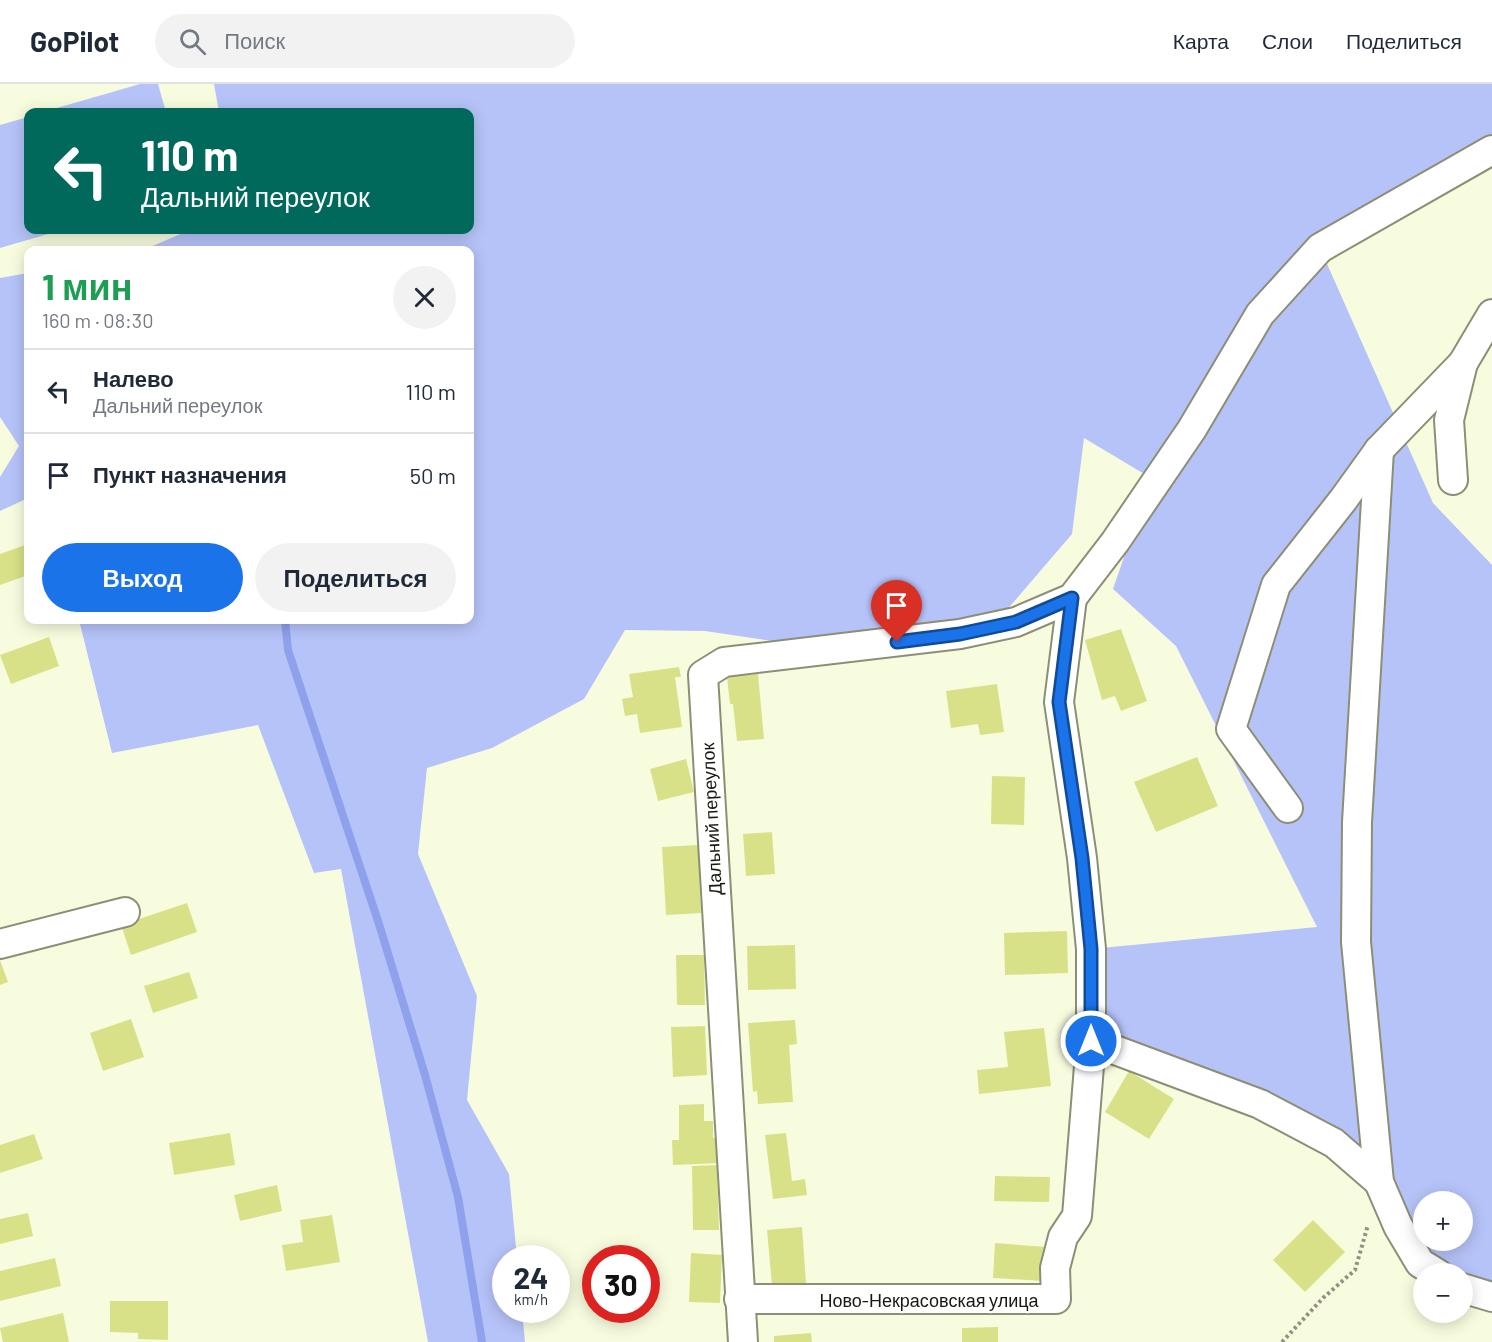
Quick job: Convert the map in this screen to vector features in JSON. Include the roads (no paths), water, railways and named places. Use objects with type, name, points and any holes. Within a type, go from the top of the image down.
[{"type":"street","points":[[1072,598],[1115,543],[1192,429],[1260,314],[1320,248],[1492,150]]},
{"type":"street","points":[[1288,808],[1232,729],[1276,585],[1379,450],[1463,363],[1492,314]]},
{"type":"street","points":[[1453,480],[1449,420],[1463,363]]},
{"type":"street","points":[[1379,450],[1357,822],[1356,942],[1379,1182],[1398,1226],[1420,1263]]},
{"type":"street","name":"Ново-Некрасовская улица","points":[[739,1299],[1056,1299],[1055,1268],[1063,1237],[1077,1216],[1091,1041],[1090,938],[1082,858],[1059,702],[1072,598]]},
{"type":"street","name":"Дальний переулок","points":[[743,1342],[703,675],[724,662],[960,634],[1016,622],[1072,598]]},
{"type":"street","points":[[0,944],[125,912]]},
{"type":"street","points":[[1091,1041],[1260,1104],[1334,1143],[1379,1182]]},
{"type":"street","points":[[1473,1291],[1492,1297]]},
{"type":"waterway","points":[[285,624],[288,650],[379,924],[425,1075],[458,1197],[482,1342]]}]
